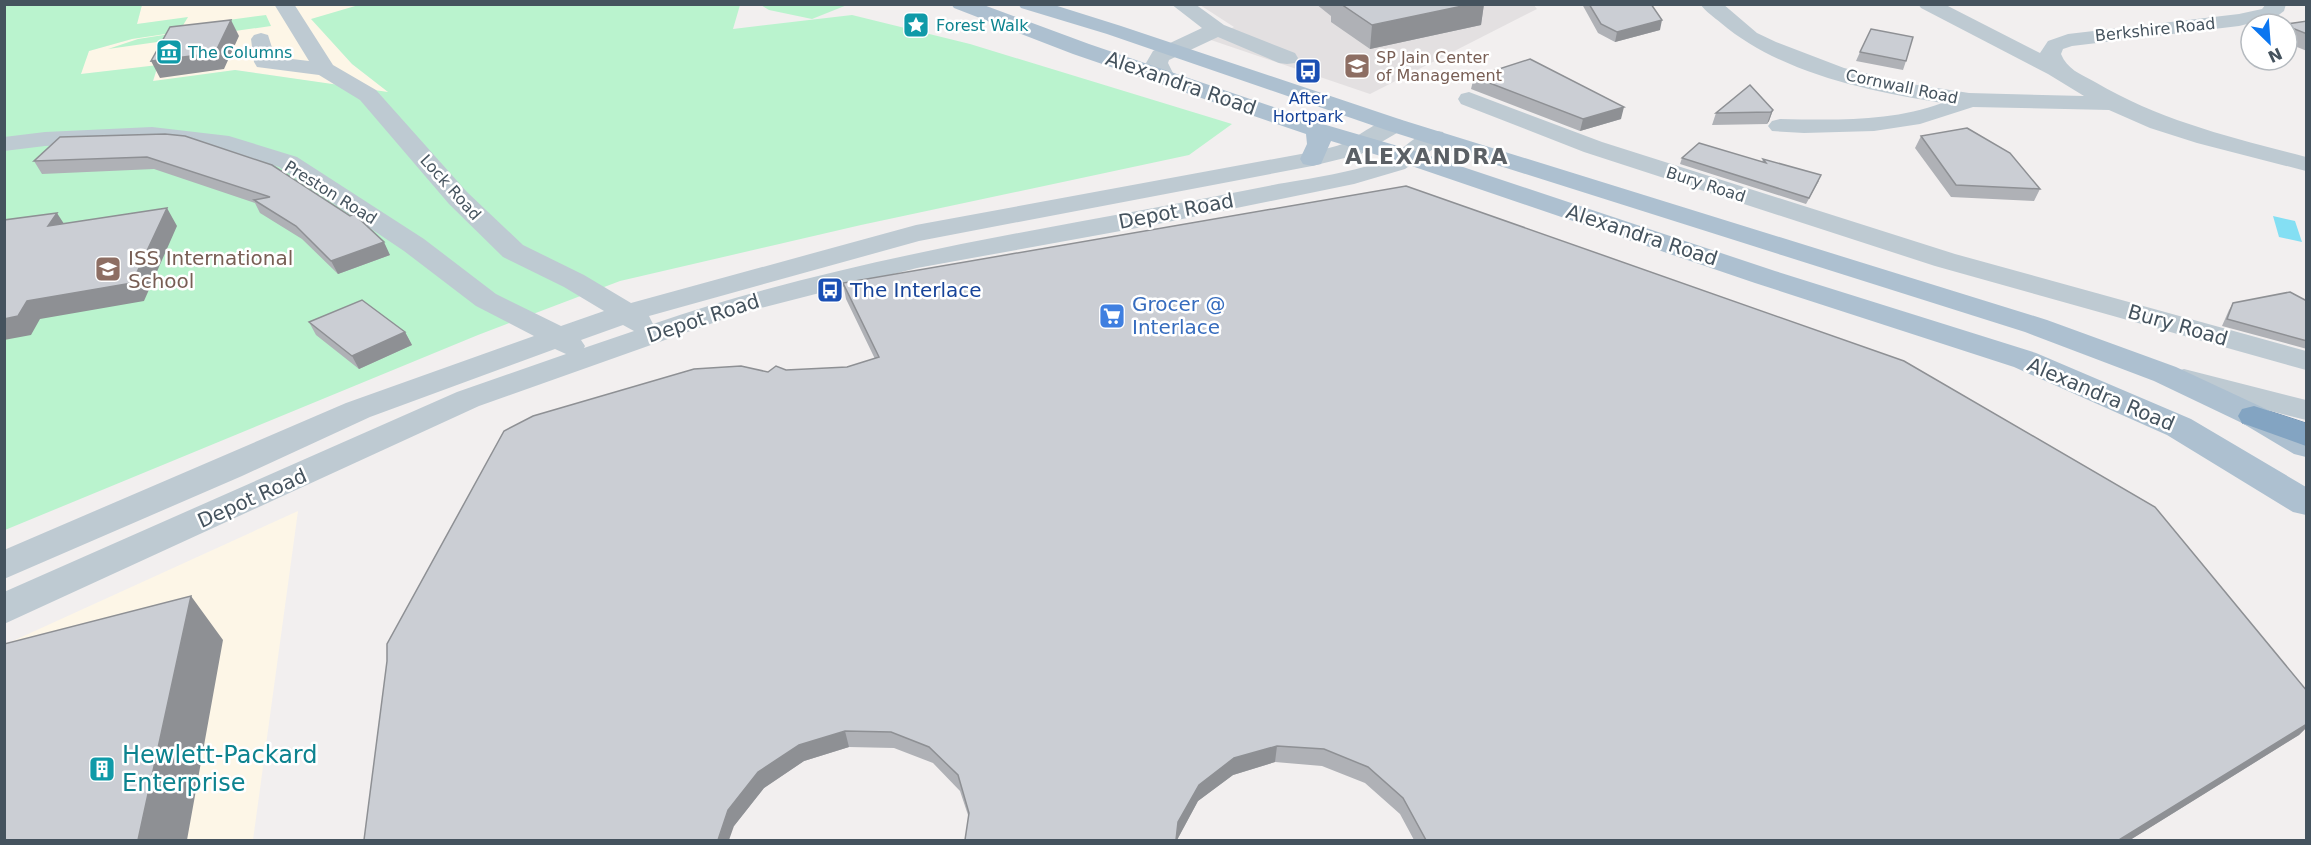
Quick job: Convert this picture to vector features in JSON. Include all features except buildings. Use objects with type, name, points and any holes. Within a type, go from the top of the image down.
[{"type":"highway","points":[[2254,416],[2307,435]]},
{"type":"main road","name":"Alexandra Road","points":[[961,4],[1081,49],[1318,129],[1647,235],[1765,277],[2025,360],[2179,426],[2307,503]]},
{"type":"main road","name":"Alexandra Road","points":[[1028,4],[1114,30],[1394,125],[2036,326],[2165,374],[2254,416],[2307,446]]},
{"type":"main road","points":[[1081,49],[1110,46],[1119,42],[1121,37],[1114,30]]},
{"type":"main road","points":[[1312,159],[1319,144],[1318,129]]},
{"type":"street","name":"Lock Road","points":[[284,4],[325,69],[368,95],[458,198],[513,251],[574,281],[627,313],[652,334]]},
{"type":"street","points":[[1181,4],[1217,29],[1287,58]]},
{"type":"street","name":"Cornwall Road","points":[[1710,4],[1750,37],[1768,47],[1836,73],[1911,91],[1969,100],[2113,103]]},
{"type":"street","name":"Cornwall Road","points":[[1928,4],[2056,69],[2113,103],[2158,123],[2307,164]]},
{"type":"street","name":"Berkshire Road","points":[[2056,69],[2050,54],[2055,45],[2068,40],[2239,20],[2269,12],[2277,7],[2276,4]]},
{"type":"street","points":[[1164,77],[1157,63],[1161,56],[1217,29]]},
{"type":"street","points":[[261,39],[265,62],[325,69]]},
{"type":"street","name":"Bury Road","points":[[1469,99],[1603,150],[1945,260],[2307,361]]},
{"type":"street","points":[[1780,126],[1857,127],[1938,114],[1969,100]]},
{"type":"street","name":"Depot Road","points":[[4,565],[358,410],[627,313],[916,233],[1312,159],[1352,149],[1394,125]]},
{"type":"street","name":"Preston Road","points":[[4,144],[45,139],[152,134],[230,143],[288,162],[414,245],[486,300],[559,337],[584,358]]},
{"type":"street","name":"Depot Road","points":[[4,609],[468,399],[731,307],[916,260],[1136,220],[1354,176],[1395,164],[1434,137]]},
{"type":"street","points":[[1928,292],[1945,260]]},
{"type":"street","points":[[2165,374],[2307,410]]},
{"type":"shaded area","name":"SP Jain Center of Management","points":[[1533,4],[1537,9],[1370,94],[1208,39],[1234,27],[1200,5]]},
{"type":"shaded area","points":[[142,5],[362,5],[312,19],[352,64],[390,93],[235,70],[153,82],[158,66],[80,74],[89,51],[132,39],[188,18],[137,24]]},
{"type":"shaded area","points":[[298,511],[253,840],[5,840],[4,645]]},
{"type":"green space","points":[[362,4],[740,5],[733,29],[852,15],[970,44],[1232,124],[1189,155],[861,225],[620,281],[478,335],[5,530],[5,5],[142,5],[137,24],[188,17],[179,32],[132,39],[89,51],[81,74],[158,65],[153,81],[235,70],[388,92],[352,64],[311,19]]},
{"type":"green space","points":[[761,5],[847,5],[812,19],[769,10]]},
{"type":"green space","points":[[266,15],[271,26],[108,49],[138,39],[189,31],[192,25]]},
{"type":"water","points":[[2273,216],[2295,221],[2302,242],[2279,237]]},
{"type":"place","name":"Forest Walk","points":[[916,25]]},
{"type":"place","name":"The Columns","points":[[169,52]]},
{"type":"place","name":"SP Jain Center of Management","points":[[1357,66]]},
{"type":"place","name":"After Hortpark","points":[[1308,71]]},
{"type":"place","name":"ISS International School","points":[[108,269]]},
{"type":"place","name":"The Interlace","points":[[830,290]]},
{"type":"place","name":"Grocer @ Interlace","points":[[1112,316]]},
{"type":"place","name":"Hewlett-Packard Enterprise","points":[[102,769]]},
{"type":"district","name":"ALEXANDRA","points":[[1427,156]]}]
